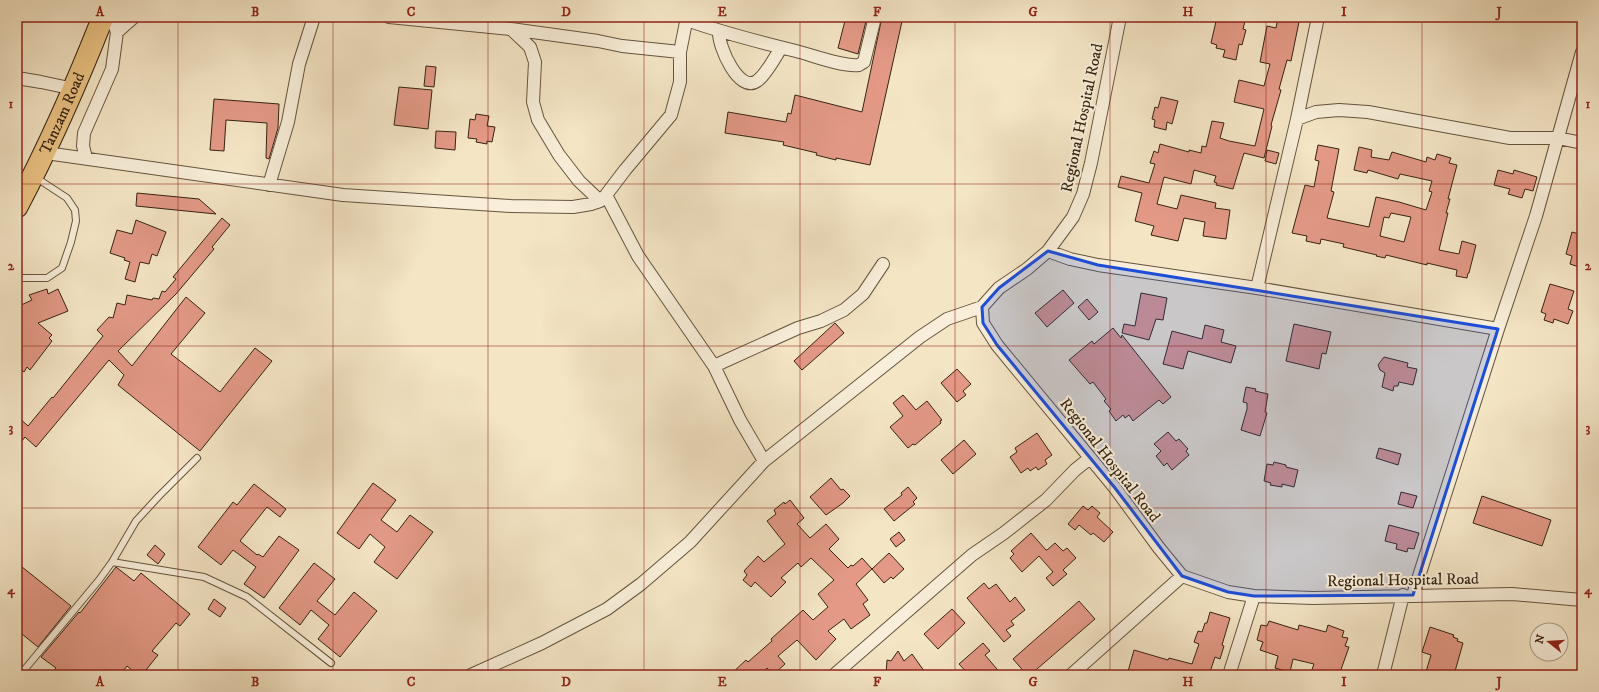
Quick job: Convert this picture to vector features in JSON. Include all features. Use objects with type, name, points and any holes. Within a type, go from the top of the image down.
[{"type":"highway","name":"Tanzam Road","points":[[17,207],[46,153],[74,89],[110,25]]},
{"type":"street","points":[[86,158],[83,146],[84,133],[112,69],[111,17]]},
{"type":"street","points":[[110,25],[134,17]]},
{"type":"street","points":[[269,185],[288,122],[299,64],[314,17]]},
{"type":"street","points":[[389,17],[511,29],[598,41],[622,46],[680,52]]},
{"type":"street","points":[[46,153],[343,195],[511,206],[573,207],[603,198],[671,115],[680,82],[680,52],[687,19],[719,32],[748,38],[841,63],[860,65],[864,62],[875,17]]},
{"type":"street","name":"Regional Hospital Road","points":[[1120,17],[1091,162],[1083,194],[1073,217],[1048,251],[1027,269],[999,288],[982,307],[983,323],[997,345],[1115,488],[1159,548],[1182,576],[1228,592],[1254,596],[1313,598],[1512,594],[1582,600]]},
{"type":"street","points":[[1256,288],[1297,119],[1318,17]]},
{"type":"street","points":[[511,29],[530,47],[535,62],[533,102],[538,120],[558,155],[579,181],[603,198],[638,256],[714,366],[740,420],[764,461]]},
{"type":"street","points":[[719,32],[718,39],[726,59],[741,81],[750,83],[757,81],[768,68],[781,48]]},
{"type":"street","points":[[1383,675],[1408,595],[1536,216],[1582,52]]},
{"type":"street","points":[[17,78],[74,89]]},
{"type":"street","points":[[1297,119],[1316,112],[1339,110],[1368,112],[1510,138],[1558,138],[1582,143]]},
{"type":"street","points":[[1048,251],[1070,259],[1098,265],[1256,288],[1498,330]]},
{"type":"street","points":[[714,366],[798,328],[821,321],[844,310],[863,294],[883,264]]},
{"type":"street","points":[[471,675],[542,643],[613,605],[641,584],[690,542],[764,461],[920,337],[947,319],[982,307]]},
{"type":"street","points":[[834,675],[972,555],[1004,533],[1046,500],[1075,470],[1090,458]]},
{"type":"street","points":[[1071,675],[1182,576]]},
{"type":"street","points":[[1229,675],[1254,596]]},
{"type":"lane","points":[[17,278],[47,278],[62,268],[71,242],[76,221],[75,210],[67,198],[33,176]]},
{"type":"lane","points":[[20,675],[81,603],[112,562],[136,521],[158,496],[196,458]]},
{"type":"lane","points":[[112,562],[204,577],[247,597],[331,663]]},
{"type":"highlighted area","points":[[1048,251],[1098,265],[1498,329],[1413,595],[1254,596],[1228,592],[1182,576],[1115,488],[997,345],[983,323],[982,307],[999,288]]},
{"type":"building","points":[[846,17],[867,17],[858,54],[838,48]]},
{"type":"building","points":[[882,17],[903,17],[870,165],[836,158],[836,160],[816,155],[817,153],[783,145],[784,142],[725,133],[728,112],[786,122],[788,113],[791,114],[795,95],[862,112]]},
{"type":"building","points":[[1217,17],[1235,19],[1235,17],[1246,17],[1243,29],[1246,30],[1242,45],[1239,44],[1236,60],[1223,57],[1225,50],[1216,48],[1217,45],[1211,43]]},
{"type":"building","points":[[1278,17],[1300,17],[1291,61],[1287,60],[1279,89],[1281,90],[1271,125],[1264,158],[1244,153],[1233,189],[1216,185],[1217,183],[1214,182],[1216,176],[1194,170],[1191,184],[1164,177],[1157,204],[1177,209],[1181,195],[1216,203],[1215,208],[1230,210],[1226,239],[1203,236],[1205,222],[1184,218],[1178,241],[1151,235],[1154,226],[1135,221],[1142,193],[1118,187],[1121,176],[1149,183],[1155,164],[1150,163],[1154,151],[1158,153],[1160,144],[1189,152],[1189,150],[1201,153],[1202,146],[1206,147],[1212,121],[1224,123],[1220,138],[1255,146],[1264,109],[1234,102],[1239,80],[1264,86],[1270,64],[1260,62],[1267,26],[1276,28]]},
{"type":"building","points":[[426,66],[436,67],[434,87],[424,86]]},
{"type":"building","points":[[399,87],[432,90],[428,129],[394,125]]},
{"type":"building","points":[[1161,97],[1178,101],[1172,124],[1167,122],[1166,130],[1154,127],[1155,120],[1152,119],[1155,107],[1158,108]]},
{"type":"building","points":[[214,99],[279,104],[278,128],[269,159],[266,158],[267,123],[226,120],[224,151],[210,150]]},
{"type":"building","points":[[476,114],[489,116],[487,126],[495,127],[492,142],[487,141],[487,144],[476,142],[477,139],[468,138],[470,119],[475,120]]},
{"type":"building","points":[[436,131],[456,132],[455,150],[435,148]]},
{"type":"building","points":[[1318,145],[1339,149],[1331,191],[1334,192],[1327,218],[1369,227],[1376,197],[1426,210],[1432,192],[1429,191],[1432,181],[1400,174],[1398,179],[1368,170],[1367,173],[1354,170],[1359,147],[1372,150],[1371,157],[1389,160],[1392,152],[1426,162],[1427,157],[1435,160],[1437,154],[1451,158],[1449,163],[1457,165],[1448,199],[1450,199],[1446,213],[1448,213],[1439,250],[1459,254],[1462,241],[1476,245],[1467,278],[1456,276],[1457,270],[1427,263],[1427,265],[1386,255],[1385,258],[1376,256],[1377,255],[1343,247],[1344,244],[1321,239],[1320,244],[1306,241],[1307,236],[1292,233],[1305,185],[1314,187],[1319,161],[1315,160]],"holes":[[[1391,213],[1411,217],[1404,242],[1380,236],[1384,217],[1389,218]]]},
{"type":"building","points":[[1267,150],[1279,153],[1276,164],[1265,161]]},
{"type":"building","points":[[1498,170],[1513,174],[1514,170],[1537,177],[1533,191],[1525,189],[1522,198],[1508,194],[1510,189],[1494,185]]},
{"type":"building","points":[[137,193],[199,199],[216,214],[136,206]]},
{"type":"building","points":[[222,218],[230,225],[212,247],[214,249],[176,294],[118,351],[132,366],[186,297],[205,313],[171,354],[220,392],[255,348],[272,361],[200,451],[118,385],[124,375],[109,360],[36,447],[25,437],[17,447],[17,416],[28,426],[52,397],[53,398],[103,336],[97,330],[109,317],[113,318],[117,303],[125,305],[127,295],[152,300],[153,298],[159,299],[162,291],[165,292],[176,279],[173,277]]},
{"type":"building","points":[[136,220],[166,232],[157,256],[152,254],[149,264],[140,262],[135,282],[125,279],[130,262],[124,260],[125,258],[110,253],[117,230],[132,234]]},
{"type":"building","points":[[1572,232],[1579,234],[1580,232],[1582,233],[1582,268],[1570,264],[1572,256],[1566,254]]},
{"type":"building","points":[[1550,284],[1574,291],[1568,309],[1573,311],[1568,324],[1554,319],[1553,323],[1544,320],[1546,314],[1541,312]]},
{"type":"building","points":[[47,289],[48,294],[58,289],[68,311],[38,323],[52,335],[49,338],[52,341],[30,370],[27,367],[24,372],[17,366],[17,310],[19,306],[32,300],[29,295]]},
{"type":"building","points":[[1063,290],[1074,303],[1047,327],[1035,313]]},
{"type":"building","points":[[1141,293],[1167,298],[1163,320],[1156,319],[1149,340],[1122,333],[1124,324],[1135,326]]},
{"type":"building","points":[[1087,299],[1098,312],[1089,320],[1078,307]]},
{"type":"building","points":[[835,323],[844,333],[802,370],[794,361]]},
{"type":"building","points":[[1294,324],[1331,332],[1326,354],[1322,353],[1319,369],[1286,361]]},
{"type":"building","points":[[1205,325],[1224,330],[1221,342],[1236,346],[1231,363],[1188,351],[1183,369],[1163,364],[1172,331],[1202,339]]},
{"type":"building","points":[[1113,328],[1121,338],[1122,335],[1171,397],[1163,404],[1159,400],[1133,421],[1129,415],[1125,418],[1123,415],[1116,421],[1109,411],[1111,409],[1104,401],[1106,399],[1093,382],[1090,384],[1069,360],[1092,341],[1094,344]]},
{"type":"building","points":[[1384,357],[1408,363],[1407,367],[1417,369],[1413,385],[1399,382],[1398,386],[1394,386],[1393,391],[1382,387],[1385,373],[1380,370],[1378,365]]},
{"type":"building","points":[[957,369],[971,384],[963,391],[966,395],[957,402],[941,383]]},
{"type":"building","points":[[1246,387],[1268,394],[1265,412],[1267,413],[1260,436],[1241,430],[1247,409],[1247,403],[1243,402]]},
{"type":"building","points":[[903,395],[916,410],[927,401],[942,420],[940,421],[941,423],[915,445],[913,444],[908,448],[890,427],[903,416],[893,403]]},
{"type":"building","points":[[1168,432],[1176,441],[1179,439],[1188,449],[1186,451],[1189,455],[1172,470],[1167,463],[1164,466],[1156,456],[1161,451],[1154,444]]},
{"type":"building","points":[[1037,433],[1052,455],[1045,460],[1047,464],[1038,470],[1036,467],[1030,471],[1028,468],[1021,473],[1010,457],[1017,452],[1015,448]]},
{"type":"building","points":[[964,440],[976,454],[953,474],[941,460]]},
{"type":"building","points":[[1379,448],[1401,454],[1398,465],[1376,458]]},
{"type":"building","points":[[1274,462],[1298,470],[1294,487],[1282,484],[1282,487],[1270,485],[1271,483],[1264,481],[1267,464],[1273,465]]},
{"type":"building","points":[[831,478],[841,490],[843,489],[850,496],[826,515],[810,497]]},
{"type":"building","points":[[373,483],[396,500],[381,520],[397,532],[410,515],[433,532],[397,579],[374,562],[385,547],[370,534],[359,549],[337,533]]},
{"type":"building","points":[[254,484],[286,509],[280,517],[267,507],[240,541],[257,555],[258,554],[263,557],[279,536],[299,550],[264,598],[244,584],[256,567],[233,550],[221,565],[198,547],[233,502],[237,505]]},
{"type":"building","points":[[908,487],[917,498],[913,502],[915,504],[894,521],[884,509],[902,495],[901,493]]},
{"type":"building","points":[[1401,492],[1417,496],[1413,508],[1398,504]]},
{"type":"building","points":[[1482,496],[1551,520],[1542,546],[1473,523]]},
{"type":"building","points":[[790,500],[804,518],[797,524],[810,538],[826,524],[839,539],[829,549],[848,568],[851,565],[853,566],[862,558],[872,569],[856,584],[868,600],[863,604],[870,615],[851,629],[844,619],[828,631],[836,639],[816,660],[797,640],[778,656],[785,664],[773,675],[767,668],[760,675],[730,675],[746,660],[748,662],[772,641],[771,639],[803,610],[813,620],[828,607],[818,594],[834,580],[811,558],[801,567],[798,563],[781,578],[786,582],[771,597],[755,582],[751,587],[743,580],[747,575],[744,571],[758,556],[764,562],[785,544],[767,521],[776,514],[774,510],[784,502],[785,504]]},
{"type":"building","points":[[1083,506],[1088,510],[1092,506],[1100,513],[1097,517],[1113,532],[1104,542],[1093,533],[1091,535],[1079,525],[1075,530],[1068,524]]},
{"type":"building","points":[[1389,525],[1419,533],[1414,549],[1408,548],[1407,552],[1396,549],[1397,544],[1385,541]]},
{"type":"building","points":[[899,532],[905,540],[896,547],[890,539]]},
{"type":"building","points":[[1031,533],[1046,550],[1055,543],[1063,551],[1067,548],[1076,558],[1063,570],[1067,574],[1053,586],[1046,578],[1053,572],[1039,556],[1022,572],[1010,558],[1014,554],[1011,551]]},
{"type":"building","points":[[155,545],[165,554],[158,564],[147,555]]},
{"type":"building","points":[[889,553],[904,569],[893,579],[891,577],[884,583],[872,569]]},
{"type":"building","points":[[17,563],[71,606],[38,647],[17,630]]},
{"type":"building","points":[[314,563],[335,579],[317,601],[335,615],[354,592],[377,611],[340,657],[318,639],[329,625],[311,610],[300,625],[279,608]]},
{"type":"building","points":[[116,567],[134,581],[141,573],[190,614],[180,626],[176,623],[152,651],[158,655],[142,675],[138,675],[127,666],[120,675],[51,675],[56,668],[41,657],[79,612],[80,613]]},
{"type":"building","points":[[984,583],[989,589],[996,584],[1010,602],[1015,597],[1025,610],[1011,621],[1014,625],[1006,630],[1011,636],[1004,642],[967,598]]},
{"type":"building","points":[[214,599],[226,608],[220,617],[208,609]]},
{"type":"building","points":[[1079,601],[1095,619],[1030,675],[1027,675],[1013,659]]},
{"type":"building","points":[[952,609],[965,623],[938,649],[924,634]]},
{"type":"building","points":[[1210,612],[1230,618],[1222,645],[1224,646],[1220,659],[1215,657],[1209,675],[1127,675],[1134,650],[1168,660],[1169,658],[1192,664],[1199,644],[1194,642],[1198,631],[1202,632],[1205,623],[1207,623]]},
{"type":"building","points":[[1269,621],[1298,630],[1299,625],[1326,632],[1328,625],[1344,631],[1342,637],[1348,638],[1345,646],[1349,647],[1339,675],[1310,675],[1314,664],[1293,659],[1290,672],[1275,668],[1278,656],[1260,650],[1263,642],[1257,640],[1261,625],[1267,626]]},
{"type":"building","points":[[1430,627],[1454,635],[1453,637],[1458,639],[1457,641],[1463,643],[1454,675],[1425,675],[1431,655],[1422,652]]},
{"type":"building","points":[[983,643],[990,651],[985,655],[1002,675],[969,675],[959,664]]},
{"type":"building","points":[[898,651],[904,661],[912,654],[927,675],[886,675],[887,660],[891,661]]}]
